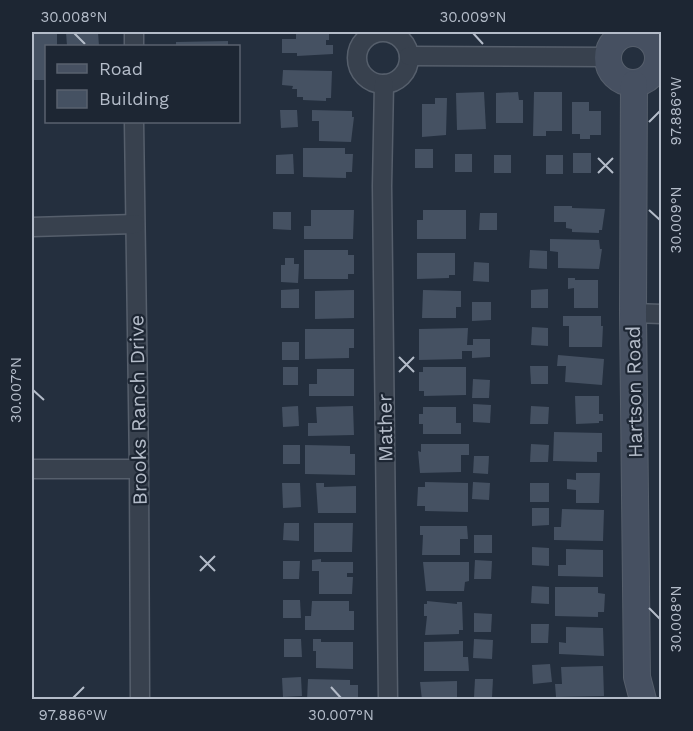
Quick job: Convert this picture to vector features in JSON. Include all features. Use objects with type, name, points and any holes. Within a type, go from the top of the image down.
[{"type":"street","points":[[384,32],[399,37],[408,49],[409,56],[409,64],[399,78],[384,84],[369,80],[357,60],[358,51],[368,38],[384,32]]},
{"type":"street","points":[[635,32],[652,42],[660,57],[655,72],[647,79],[634,84],[619,79],[609,64],[608,57],[612,43],[625,34],[635,32]]},
{"type":"street","points":[[409,56],[608,57]]},
{"type":"street","name":"Mather","points":[[384,84],[382,186],[388,699]]},
{"type":"street","name":"Hartson Road","points":[[634,84],[633,313],[637,677],[644,699]]},
{"type":"street","name":"Brooks Ranch Drive","points":[[134,123],[140,469],[140,699]]},
{"type":"street","points":[[32,227],[135,224]]},
{"type":"street","points":[[633,313],[662,314]]},
{"type":"street","points":[[32,469],[140,469]]},
{"type":"building","points":[[32,32],[57,32],[57,45],[45,45],[45,80],[32,80]]},
{"type":"building","points":[[66,32],[98,32],[99,45],[67,45]]},
{"type":"building","points":[[296,32],[329,32],[326,45],[333,45],[333,54],[297,56],[297,53],[282,53],[282,39],[296,39]]},
{"type":"building","points":[[228,41],[228,45],[176,45],[176,42]]},
{"type":"building","points":[[283,70],[332,71],[331,98],[326,98],[326,101],[303,100],[303,97],[297,97],[297,89],[292,89],[293,86],[282,85]]},
{"type":"building","points":[[484,92],[486,129],[457,130],[456,93]]},
{"type":"building","points":[[518,92],[519,100],[523,100],[523,123],[496,123],[496,93]]},
{"type":"building","points":[[534,92],[562,92],[562,131],[546,131],[546,136],[533,136]]},
{"type":"building","points":[[435,98],[447,98],[446,135],[422,137],[422,104],[435,104]]},
{"type":"building","points":[[572,102],[589,102],[589,111],[601,111],[601,135],[590,135],[590,139],[580,139],[580,134],[572,134]]},
{"type":"building","points":[[280,110],[297,110],[298,127],[281,128]]},
{"type":"building","points":[[312,110],[352,111],[352,117],[354,117],[351,142],[319,141],[319,121],[312,121]]},
{"type":"building","points":[[303,148],[345,148],[345,154],[353,154],[352,172],[346,172],[346,178],[303,177]]},
{"type":"building","points":[[415,149],[433,149],[433,168],[415,168]]},
{"type":"building","points":[[573,153],[591,153],[591,173],[573,173]]},
{"type":"building","points":[[293,154],[294,174],[276,174],[276,155]]},
{"type":"building","points":[[455,154],[472,154],[472,172],[455,172]]},
{"type":"building","points":[[494,155],[511,155],[511,173],[494,173]]},
{"type":"building","points":[[546,155],[563,155],[563,174],[546,174]]},
{"type":"building","points":[[554,206],[605,209],[602,230],[599,230],[599,233],[572,232],[572,229],[566,228],[566,222],[554,222]]},
{"type":"building","points":[[311,210],[354,210],[353,239],[304,239],[304,226],[311,226]]},
{"type":"building","points":[[423,210],[466,210],[466,239],[417,239],[417,220],[423,220]]},
{"type":"building","points":[[273,212],[291,212],[291,230],[273,229]]},
{"type":"building","points":[[480,213],[497,213],[497,230],[479,230]]},
{"type":"building","points":[[550,239],[599,240],[600,249],[602,249],[599,269],[558,268],[558,252],[550,251]]},
{"type":"building","points":[[304,250],[348,250],[348,255],[354,255],[354,274],[348,274],[348,279],[304,279]]},
{"type":"building","points":[[530,250],[547,251],[547,269],[529,268]]},
{"type":"building","points":[[417,253],[455,253],[455,275],[449,275],[449,278],[417,279]]},
{"type":"building","points":[[285,258],[294,258],[294,264],[299,264],[298,283],[281,282],[281,265],[285,265]]},
{"type":"building","points":[[474,262],[489,263],[489,282],[473,281]]},
{"type":"building","points":[[568,278],[598,280],[598,308],[574,308],[574,288],[568,289]]},
{"type":"building","points":[[299,289],[299,308],[281,308],[281,290]]},
{"type":"building","points":[[548,289],[548,308],[531,308],[531,290]]},
{"type":"building","points":[[354,290],[354,318],[315,319],[315,291]]},
{"type":"building","points":[[423,290],[461,291],[461,307],[456,307],[456,318],[422,318]]},
{"type":"building","points":[[472,302],[491,302],[491,320],[472,321]]},
{"type":"building","points":[[563,316],[601,316],[602,347],[569,347],[569,326],[563,326]]},
{"type":"building","points":[[532,327],[548,328],[548,346],[531,345]]},
{"type":"building","points":[[468,328],[467,345],[473,345],[473,339],[490,339],[490,357],[472,358],[472,351],[462,351],[462,359],[419,360],[419,329]]},
{"type":"building","points":[[305,329],[354,329],[354,348],[349,348],[349,358],[305,359]]},
{"type":"building","points":[[282,342],[299,342],[299,360],[282,360]]},
{"type":"building","points":[[558,355],[604,359],[602,385],[565,382],[566,366],[557,366]]},
{"type":"building","points":[[530,366],[548,366],[548,384],[531,384]]},
{"type":"building","points":[[283,367],[298,367],[298,385],[283,385]]},
{"type":"building","points":[[423,367],[466,367],[466,395],[424,396],[424,391],[419,391],[419,372],[423,372]]},
{"type":"building","points":[[317,369],[354,369],[354,396],[309,396],[309,384],[317,384]]},
{"type":"building","points":[[473,379],[490,380],[489,398],[472,398]]},
{"type":"building","points":[[575,396],[599,396],[599,414],[603,414],[603,421],[576,424]]},
{"type":"building","points":[[473,404],[491,405],[490,423],[473,422]]},
{"type":"building","points":[[298,406],[299,426],[283,427],[282,407]]},
{"type":"building","points":[[353,406],[354,435],[308,436],[308,423],[317,423],[316,407]]},
{"type":"building","points":[[531,406],[549,407],[548,424],[530,424]]},
{"type":"building","points":[[423,407],[456,407],[456,423],[461,423],[461,434],[423,434],[423,424],[419,424],[419,414],[423,414]]},
{"type":"building","points":[[554,432],[602,433],[602,452],[597,452],[597,462],[553,461]]},
{"type":"building","points":[[421,444],[469,444],[469,455],[461,455],[461,472],[420,473],[418,451],[421,452]]},
{"type":"building","points":[[531,444],[549,445],[548,462],[530,462]]},
{"type":"building","points":[[283,445],[300,445],[300,464],[283,464]]},
{"type":"building","points":[[305,445],[350,446],[350,454],[355,454],[355,475],[305,474]]},
{"type":"building","points":[[474,456],[489,456],[488,474],[473,473]]},
{"type":"building","points":[[576,473],[600,473],[599,503],[576,503],[576,490],[567,489],[567,479],[576,480]]},
{"type":"building","points":[[425,482],[468,483],[468,512],[425,511],[425,506],[417,506],[418,487],[425,487]]},
{"type":"building","points":[[473,482],[490,483],[489,500],[472,499]]},
{"type":"building","points":[[282,483],[300,483],[301,507],[283,508]]},
{"type":"building","points":[[316,483],[324,483],[324,487],[356,486],[356,513],[318,513]]},
{"type":"building","points":[[530,483],[549,483],[549,502],[530,502]]},
{"type":"building","points":[[532,508],[549,508],[549,525],[532,526]]},
{"type":"building","points":[[562,509],[604,510],[603,541],[554,540],[554,527],[561,527]]},
{"type":"building","points":[[284,523],[299,523],[299,541],[283,540]]},
{"type":"building","points":[[314,523],[353,523],[352,552],[314,552]]},
{"type":"building","points":[[420,526],[467,526],[468,539],[460,539],[460,555],[422,555],[423,535],[420,535]]},
{"type":"building","points":[[474,535],[492,535],[492,553],[474,553]]},
{"type":"building","points":[[532,547],[549,548],[549,566],[532,565]]},
{"type":"building","points":[[566,549],[603,550],[603,577],[558,576],[558,565],[566,565]]},
{"type":"building","points":[[321,559],[321,562],[353,562],[353,573],[347,573],[347,577],[353,577],[352,594],[319,594],[319,571],[312,571],[312,560]]},
{"type":"building","points":[[475,560],[492,561],[491,579],[474,579]]},
{"type":"building","points":[[283,561],[300,561],[299,579],[283,579]]},
{"type":"building","points":[[423,562],[469,562],[469,581],[465,582],[464,591],[426,591]]},
{"type":"building","points":[[532,586],[549,587],[549,604],[531,603]]},
{"type":"building","points":[[555,587],[598,587],[598,593],[605,594],[604,612],[598,612],[598,617],[555,616]]},
{"type":"building","points":[[283,600],[300,600],[301,618],[283,618]]},
{"type":"building","points":[[312,601],[349,601],[349,611],[354,611],[354,630],[305,630],[305,616],[311,616]]},
{"type":"building","points":[[427,601],[457,604],[457,602],[462,602],[463,630],[459,630],[459,634],[425,635],[427,616],[424,616],[424,604],[427,604]]},
{"type":"building","points":[[474,613],[492,614],[491,632],[474,632]]},
{"type":"building","points":[[531,624],[549,624],[548,643],[531,643]]},
{"type":"building","points":[[566,627],[603,628],[604,656],[559,654],[559,642],[566,643]]},
{"type":"building","points":[[284,639],[301,639],[302,657],[284,657]]},
{"type":"building","points":[[313,639],[321,639],[321,642],[353,642],[353,669],[316,668]]},
{"type":"building","points":[[474,639],[493,640],[492,659],[473,658]]},
{"type":"building","points":[[463,641],[463,657],[468,657],[469,671],[424,671],[424,642]]},
{"type":"building","points":[[550,664],[552,682],[533,684],[532,665]]},
{"type":"building","points":[[603,666],[604,696],[556,697],[555,684],[562,684],[561,667]]},
{"type":"building","points":[[301,677],[302,696],[283,697],[282,678]]},
{"type":"building","points":[[308,679],[350,680],[350,685],[358,685],[358,700],[307,700]]},
{"type":"building","points":[[475,679],[493,679],[492,697],[474,697]]},
{"type":"building","points":[[457,681],[457,697],[462,697],[462,700],[422,700],[420,682]]}]
